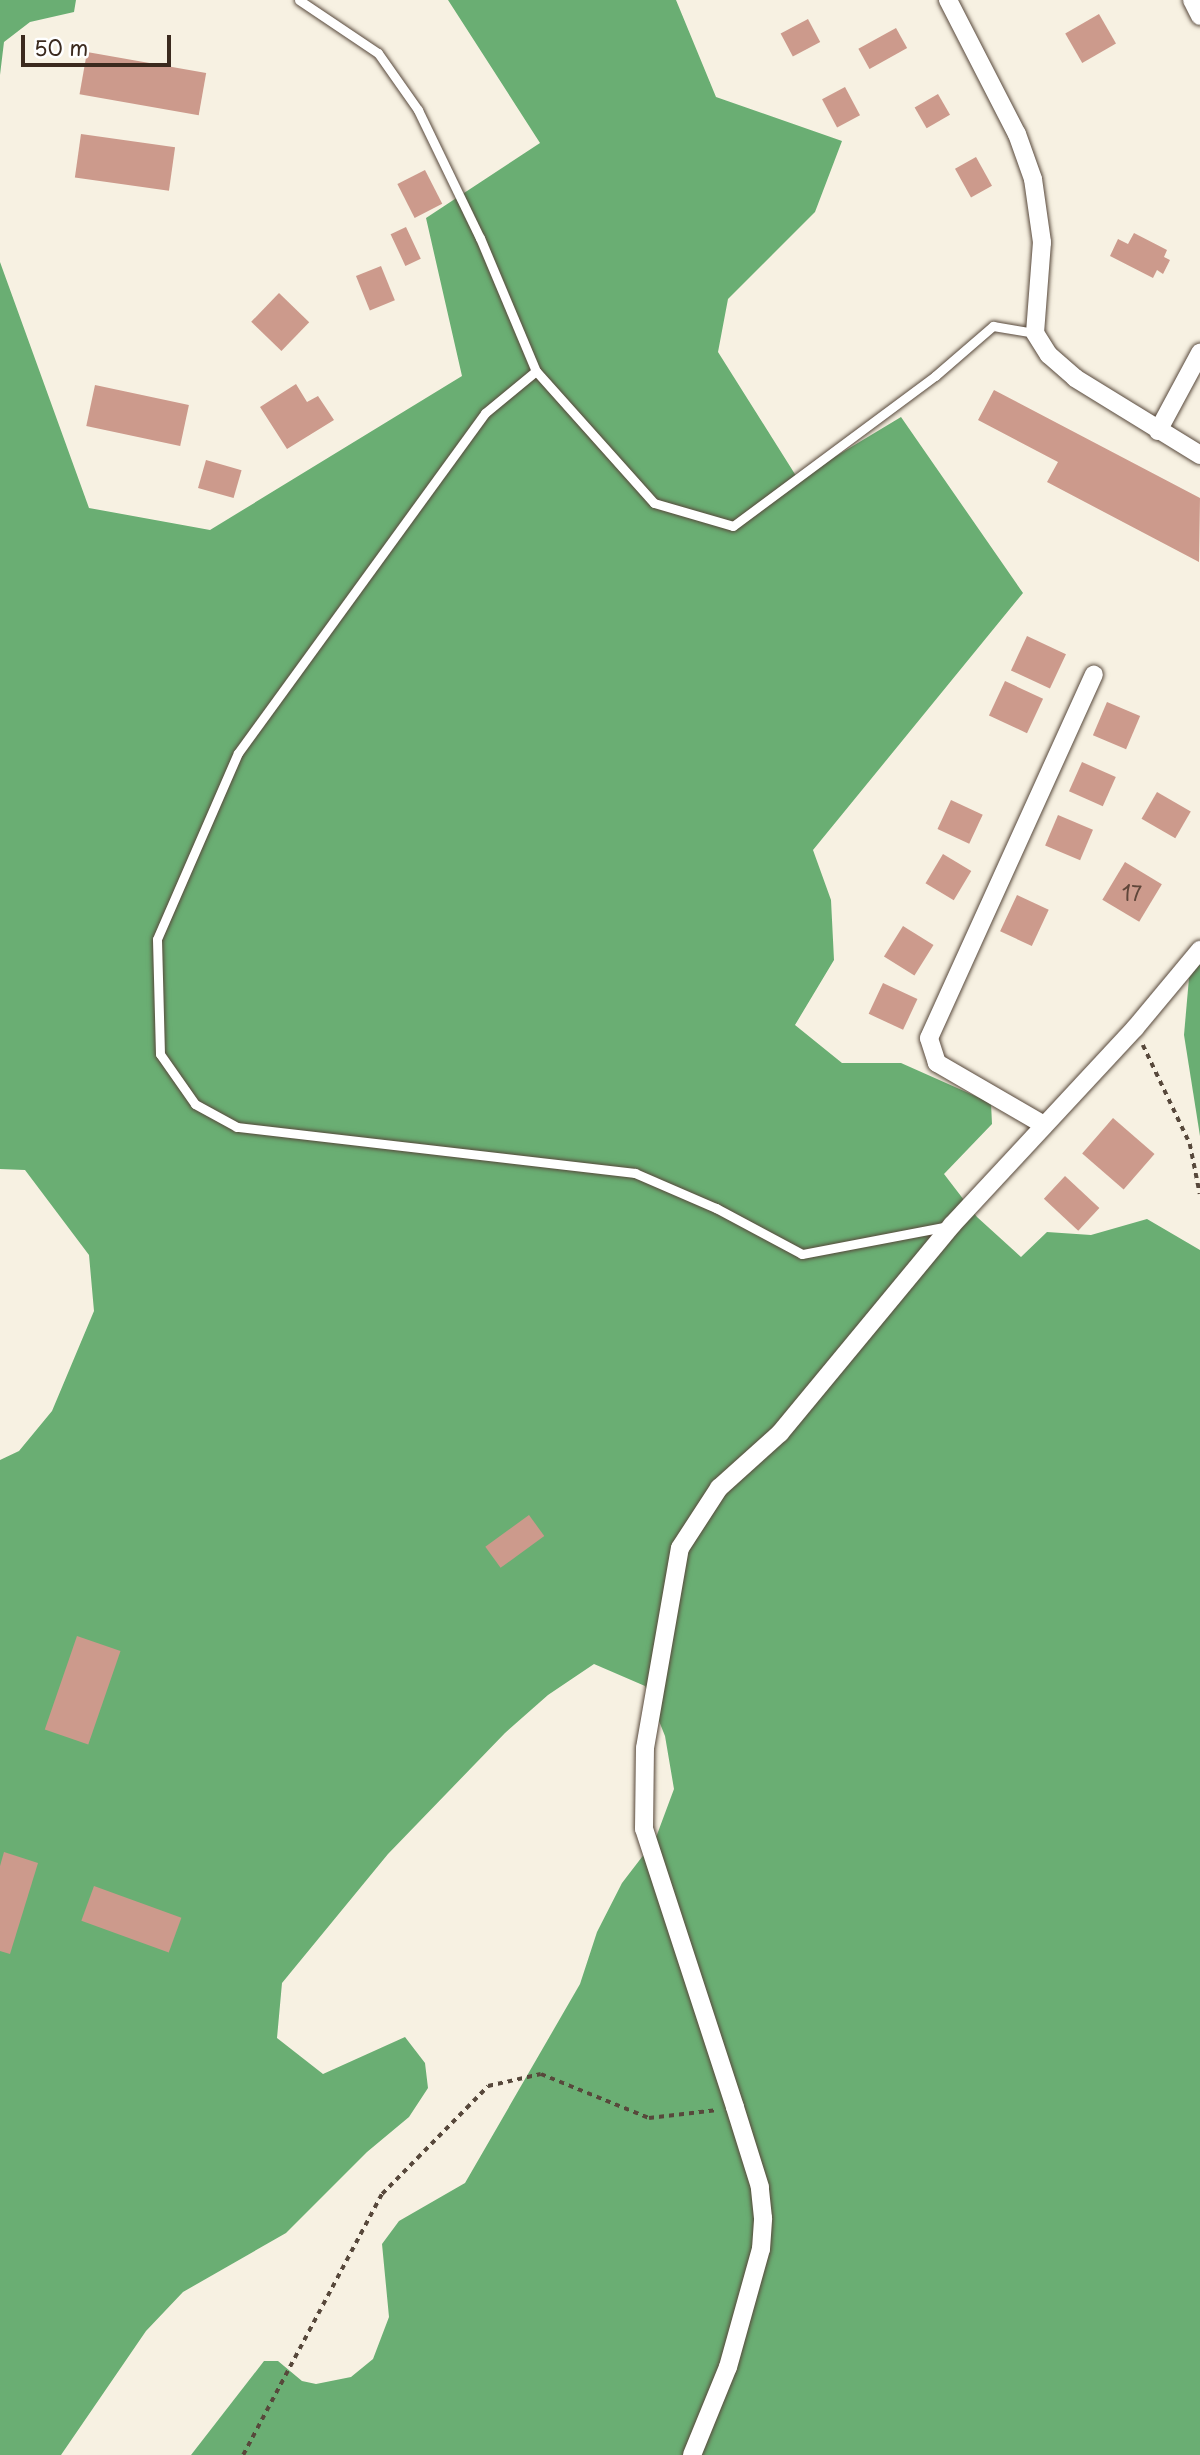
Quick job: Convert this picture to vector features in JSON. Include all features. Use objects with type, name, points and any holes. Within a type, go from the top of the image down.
[{"type":"street","points":[[948,0],[1017,134],[1033,179],[1042,242],[1035,334],[1049,355],[1075,378],[1200,455]]},
{"type":"street","points":[[1192,0],[1200,16]]},
{"type":"street","points":[[1158,431],[1200,353]]},
{"type":"street","points":[[1044,1125],[937,1062],[929,1038],[1094,675]]},
{"type":"street","points":[[692,2455],[728,2367],[761,2249],[760,2187],[736,2107],[654,1872],[644,1829],[645,1748],[680,1548],[719,1488],[779,1433],[952,1225],[1135,1028],[1200,950]]},
{"type":"lane","points":[[299,0],[378,53],[418,110],[480,238],[536,371],[654,503],[733,526],[935,376],[993,326],[1035,334]]},
{"type":"lane","points":[[536,371],[485,413],[238,753],[157,939],[160,1055],[195,1104],[237,1127],[635,1173],[716,1208],[802,1254],[952,1225]]},
{"type":"path","points":[[1135,1028],[1189,1144],[1200,1194]]},
{"type":"path","points":[[243,2455],[382,2194],[488,2086],[541,2074],[649,2118],[736,2107]]},
{"type":"green space","points":[[0,0],[76,0],[74,12],[30,22],[4,42],[0,75]]},
{"type":"green space","points":[[448,0],[676,0],[716,97],[842,141],[815,212],[728,299],[718,352],[798,479],[901,417],[1023,593],[813,850],[831,900],[834,960],[795,1025],[842,1063],[901,1063],[991,1103],[992,1124],[944,1174],[977,1217],[1021,1257],[1047,1232],[1091,1235],[1147,1219],[1200,1250],[1200,2455],[191,2455],[264,2361],[278,2361],[302,2381],[316,2384],[351,2377],[373,2359],[389,2317],[382,2244],[399,2221],[465,2183],[580,1984],[597,1932],[622,1883],[655,1840],[674,1789],[665,1736],[645,1686],[594,1664],[548,1695],[505,1733],[388,1854],[282,1983],[277,2038],[323,2074],[405,2037],[425,2063],[428,2088],[409,2117],[367,2152],[286,2233],[183,2292],[146,2331],[61,2455],[0,2455],[0,1460],[19,1451],[52,1411],[94,1311],[89,1255],[25,1170],[0,1169],[0,262],[89,508],[210,530],[462,376],[426,218],[540,143]]},
{"type":"green space","points":[[1200,962],[1200,1136],[1184,1035],[1189,978]]},
{"type":"building","points":[[1099,14],[1116,43],[1082,63],[1065,34]]},
{"type":"building","points":[[808,19],[820,42],[793,57],[781,34]]},
{"type":"building","points":[[896,28],[907,48],[870,69],[858,49]]},
{"type":"building","points":[[87,52],[206,73],[199,115],[80,94]]},
{"type":"building","points":[[845,87],[860,115],[837,127],[822,99]]},
{"type":"building","points":[[938,94],[950,115],[927,128],[915,108]]},
{"type":"building","points":[[81,134],[175,147],[169,191],[75,178]]},
{"type":"building","points":[[976,157],[992,186],[971,197],[955,169]]},
{"type":"building","points":[[425,170],[442,204],[415,218],[397,184]]},
{"type":"building","points":[[406,227],[421,259],[405,266],[391,234]]},
{"type":"building","points":[[1134,233],[1167,250],[1164,257],[1170,260],[1163,274],[1157,270],[1153,278],[1110,256],[1118,239],[1128,244]]},
{"type":"building","points":[[381,266],[395,300],[370,310],[356,276]]},
{"type":"building","points":[[279,293],[309,322],[281,351],[251,322]]},
{"type":"building","points":[[296,384],[307,402],[318,396],[334,420],[287,449],[260,407]]},
{"type":"building","points":[[95,385],[189,405],[180,446],[86,426]]},
{"type":"building","points":[[994,390],[1200,498],[1199,562],[1047,482],[1058,462],[978,420]]},
{"type":"building","points":[[206,460],[242,470],[234,498],[198,488]]},
{"type":"building","points":[[1027,636],[1066,654],[1050,689],[1011,670]]},
{"type":"building","points":[[1005,681],[1043,699],[1027,733],[989,715]]},
{"type":"building","points":[[1107,702],[1140,716],[1126,749],[1093,735]]},
{"type":"building","points":[[1082,762],[1116,777],[1103,806],[1069,791]]},
{"type":"building","points":[[1157,792],[1191,812],[1175,838],[1142,819]]},
{"type":"building","points":[[951,800],[983,815],[969,844],[937,829]]},
{"type":"building","points":[[1058,815],[1093,830],[1080,860],[1045,845]]},
{"type":"building","points":[[943,854],[971,871],[954,900],[925,883]]},
{"type":"building","points":[[1125,862],[1162,884],[1139,922],[1102,900]]},
{"type":"building","points":[[1017,895],[1049,910],[1032,946],[1000,931]]},
{"type":"building","points":[[903,926],[934,945],[914,976],[884,957]]},
{"type":"building","points":[[883,983],[917,999],[903,1030],[869,1014]]},
{"type":"building","points":[[1113,1118],[1155,1154],[1124,1190],[1082,1153]]},
{"type":"building","points":[[1065,1176],[1099,1208],[1078,1231],[1044,1199]]},
{"type":"building","points":[[529,1515],[544,1536],[501,1568],[485,1547]]},
{"type":"building","points":[[77,1636],[120,1651],[88,1745],[45,1730]]},
{"type":"building","points":[[4,1852],[38,1863],[10,1954],[0,1951],[0,1866]]},
{"type":"building","points":[[94,1886],[181,1918],[169,1953],[81,1921]]}]
